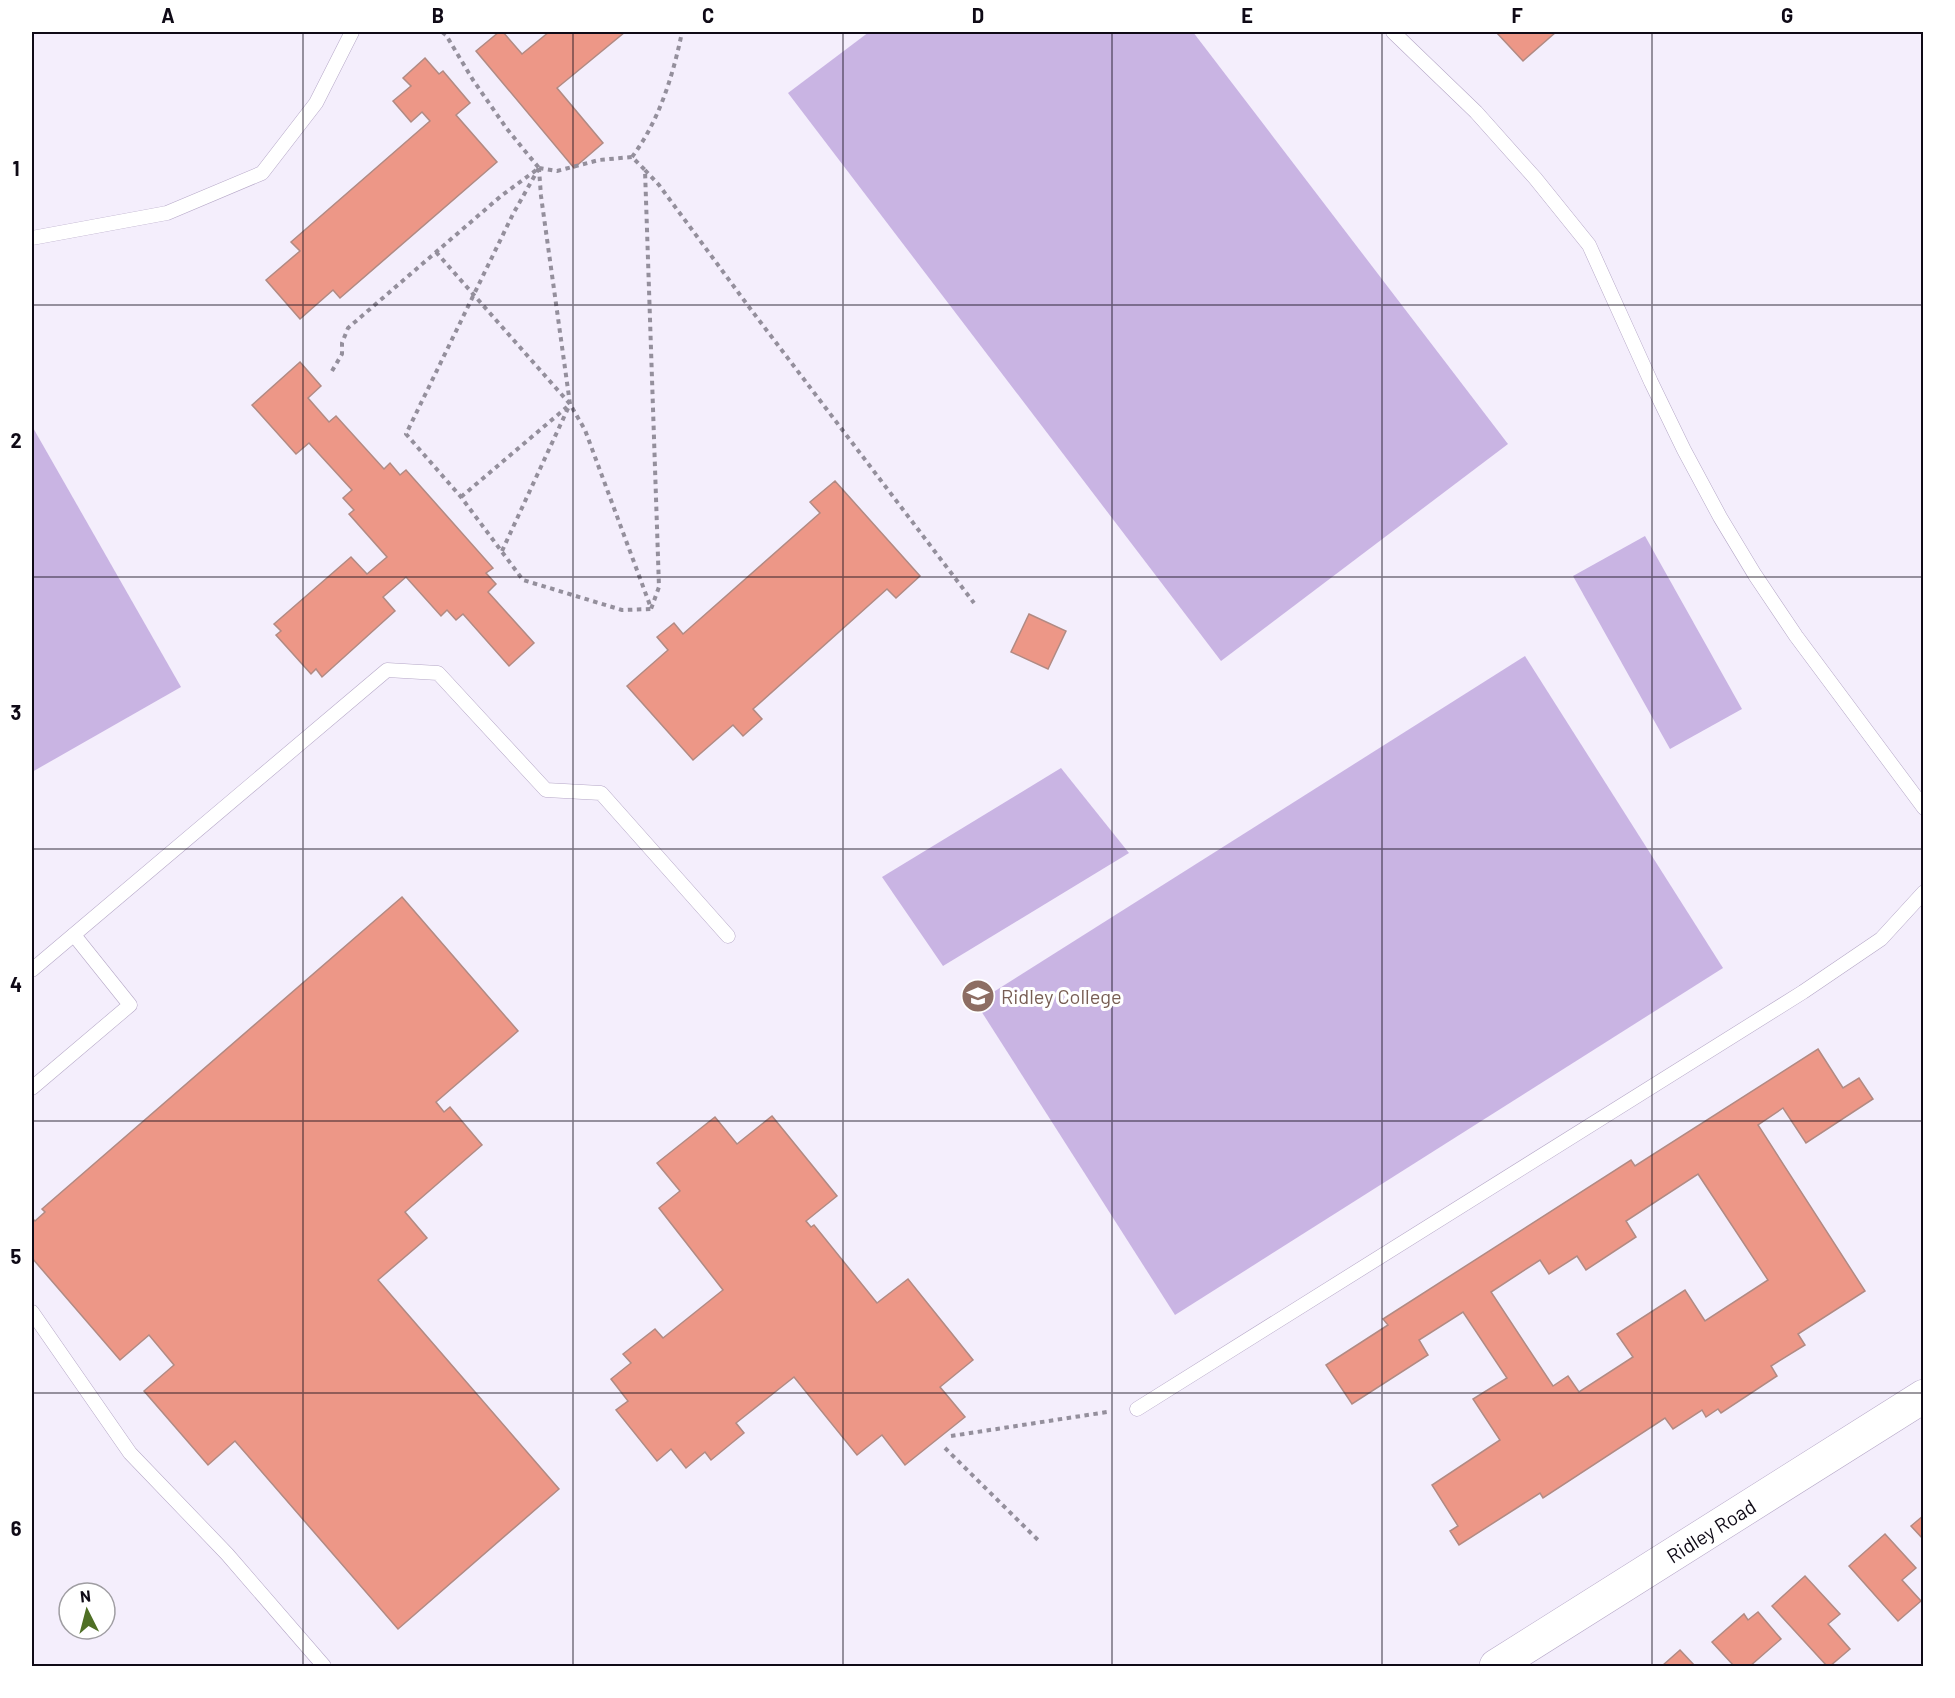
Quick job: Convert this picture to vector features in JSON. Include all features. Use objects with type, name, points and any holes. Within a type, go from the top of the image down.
[{"type":"street","name":"Ridley Road","points":[[1496,1666],[1923,1396]]},
{"type":"lane","points":[[32,238],[167,213],[262,173],[316,103],[352,32]]},
{"type":"lane","points":[[1394,32],[1476,112],[1535,178],[1589,245],[1670,421],[1720,517],[1796,636],[1923,808]]},
{"type":"lane","points":[[32,970],[387,670],[438,673],[546,790],[601,793],[728,936]]},
{"type":"lane","points":[[1137,1409],[1803,992],[1881,939],[1923,892]]},
{"type":"lane","points":[[32,1088],[130,1005],[74,934]]},
{"type":"lane","points":[[32,1312],[130,1454],[227,1554],[324,1666]]},
{"type":"path","points":[[442,32],[507,129],[539,168],[570,404],[502,551]]},
{"type":"path","points":[[632,158],[644,142],[658,113],[682,32]]},
{"type":"path","points":[[332,371],[342,354],[342,343],[348,328],[501,196],[539,168],[557,171],[599,160],[632,158],[659,185],[759,321],[974,603]]},
{"type":"path","points":[[539,168],[513,214],[406,434],[461,497],[523,580],[622,610],[651,609]]},
{"type":"path","points":[[645,170],[658,587],[651,609]]},
{"type":"path","points":[[436,252],[570,404],[585,430],[651,609]]},
{"type":"path","points":[[461,497],[570,404]]},
{"type":"path","points":[[951,1436],[1107,1412]]},
{"type":"path","points":[[945,1448],[1040,1542]]},
{"type":"shaded area","points":[[869,32],[1193,32],[1508,444],[1221,661],[788,93]]},
{"type":"shaded area","points":[[32,426],[181,687],[32,772]]},
{"type":"shaded area","points":[[1645,536],[1742,709],[1670,749],[1573,576]]},
{"type":"shaded area","points":[[1525,656],[1723,968],[1175,1315],[976,1003]]},
{"type":"shaded area","points":[[1061,768],[1129,853],[943,966],[882,877]]},
{"type":"building","points":[[499,32],[503,32],[522,54],[549,32],[625,32],[557,88],[603,143],[574,168],[476,51]]},
{"type":"building","points":[[1496,32],[1556,32],[1523,61]]},
{"type":"building","points":[[425,58],[439,74],[443,71],[470,103],[456,115],[497,162],[340,298],[333,290],[300,319],[266,280],[300,251],[291,242],[430,121],[422,112],[411,122],[393,101],[411,86],[403,78]]},
{"type":"building","points":[[300,362],[321,386],[308,398],[329,422],[336,416],[384,469],[390,463],[400,475],[406,470],[493,568],[486,573],[496,584],[488,592],[534,643],[509,666],[463,614],[456,620],[447,610],[441,616],[406,577],[383,597],[395,611],[322,677],[316,669],[311,674],[276,635],[281,631],[274,624],[351,557],[367,574],[387,557],[349,514],[354,510],[343,498],[352,490],[309,443],[296,454],[252,405]]},
{"type":"building","points":[[835,481],[920,576],[896,598],[887,589],[753,709],[762,719],[743,736],[733,725],[693,760],[627,686],[668,650],[657,637],[674,623],[683,634],[820,513],[810,502]]},
{"type":"building","points":[[1029,614],[1066,631],[1048,669],[1011,652]]},
{"type":"building","points":[[402,897],[518,1031],[436,1102],[444,1112],[450,1107],[482,1145],[405,1212],[427,1238],[378,1280],[559,1489],[398,1629],[235,1441],[208,1465],[144,1391],[174,1365],[149,1335],[120,1360],[32,1258],[32,1218],[35,1221],[45,1212],[42,1209]]},
{"type":"building","points":[[1818,1049],[1843,1088],[1859,1078],[1873,1099],[1806,1143],[1783,1108],[1758,1125],[1865,1291],[1798,1334],[1805,1345],[1771,1366],[1777,1376],[1721,1413],[1718,1409],[1706,1417],[1702,1410],[1673,1429],[1665,1418],[1543,1498],[1540,1493],[1459,1545],[1450,1531],[1458,1526],[1432,1485],[1500,1440],[1473,1399],[1507,1378],[1463,1312],[1419,1340],[1428,1355],[1352,1404],[1326,1365],[1388,1325],[1383,1319],[1631,1160],[1635,1166]],"holes":[[[1698,1174],[1768,1280],[1705,1321],[1685,1290],[1617,1334],[1633,1357],[1579,1392],[1568,1376],[1553,1386],[1491,1292],[1540,1260],[1549,1274],[1577,1256],[1586,1270],[1636,1237],[1626,1221]]]},
{"type":"building","points":[[772,1116],[837,1196],[806,1221],[811,1227],[814,1225],[877,1303],[908,1279],[973,1360],[940,1387],[965,1417],[905,1465],[882,1435],[857,1455],[794,1377],[736,1423],[744,1433],[711,1460],[705,1452],[686,1468],[671,1449],[657,1461],[616,1410],[628,1401],[611,1379],[631,1363],[623,1354],[655,1329],[663,1338],[723,1290],[659,1208],[680,1191],[657,1163],[715,1117],[737,1144]]},
{"type":"building","points":[[1924,1515],[1924,1540],[1911,1526]]},
{"type":"building","points":[[1885,1534],[1916,1568],[1902,1580],[1921,1601],[1898,1621],[1849,1566]]},
{"type":"building","points":[[1805,1576],[1840,1614],[1828,1624],[1850,1649],[1830,1666],[1827,1666],[1772,1606]]},
{"type":"building","points":[[1758,1612],[1781,1639],[1750,1666],[1734,1666],[1712,1642],[1744,1614],[1748,1620]]},
{"type":"building","points":[[1680,1650],[1695,1666],[1662,1666]]},
{"type":"place","name":"Ridley College","points":[[978,996]]}]
